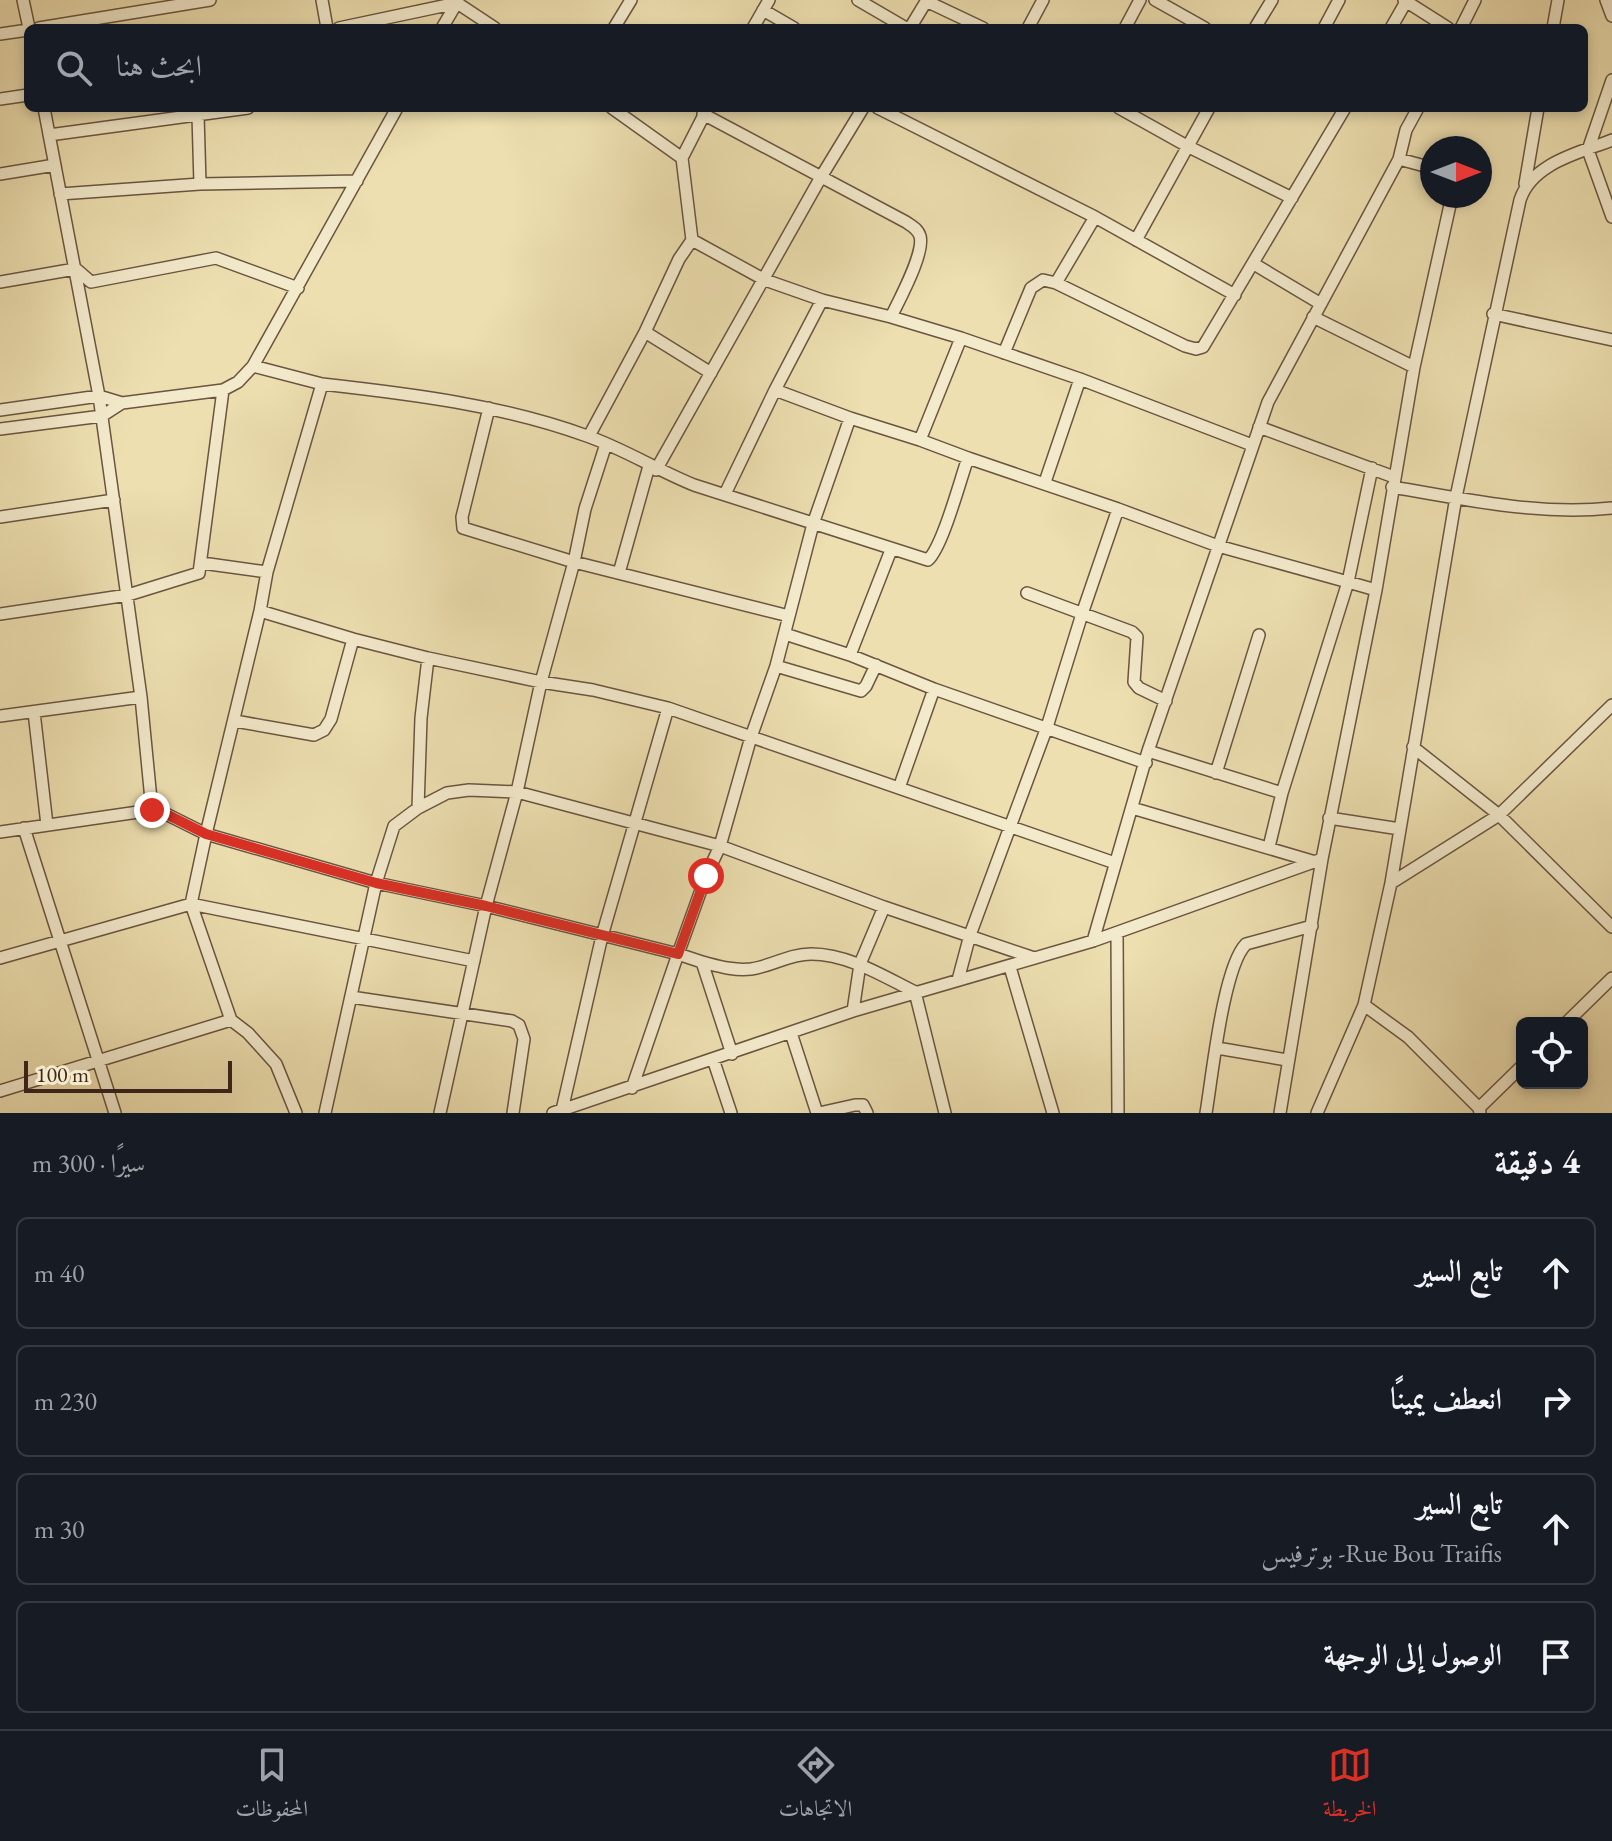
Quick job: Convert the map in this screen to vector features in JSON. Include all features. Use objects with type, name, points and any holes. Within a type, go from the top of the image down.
[{"type":"street","points":[[23,0],[28,24]]},
{"type":"street","points":[[63,24],[210,0]]},
{"type":"street","points":[[322,0],[326,24]]},
{"type":"street","points":[[616,24],[631,0]]},
{"type":"street","points":[[858,0],[901,24]]},
{"type":"street","points":[[911,24],[926,0],[975,24]]},
{"type":"street","points":[[1030,24],[1043,0]]},
{"type":"street","points":[[1127,24],[1140,0]]},
{"type":"street","points":[[1155,0],[1175,5],[1200,24]]},
{"type":"street","points":[[1257,24],[1272,0]]},
{"type":"street","points":[[1326,24],[1339,0]]},
{"type":"street","points":[[1393,24],[1406,0],[1442,24]]},
{"type":"street","points":[[1463,24],[1475,0]]},
{"type":"street","points":[[1554,24],[1558,0]]},
{"type":"street","points":[[444,24],[457,2]]},
{"type":"street","points":[[357,24],[457,2],[489,24]]},
{"type":"street","points":[[755,24],[766,5],[789,24]]},
{"type":"street","points":[[0,34],[24,30]]},
{"type":"street","points":[[1612,80],[1588,150],[1612,217]]},
{"type":"street","points":[[0,99],[24,96]]},
{"type":"street","points":[[45,112],[99,396],[128,595],[152,810]]},
{"type":"street","points":[[49,135],[219,112]]},
{"type":"street","points":[[0,410],[99,396],[122,403],[223,390],[238,382],[253,366],[395,112]]},
{"type":"street","points":[[618,112],[682,158]]},
{"type":"street","points":[[589,436],[645,332],[679,259],[692,240],[682,158],[705,112]]},
{"type":"street","points":[[707,112],[917,230],[921,239],[919,251],[891,317]]},
{"type":"street","points":[[619,573],[652,468],[711,373],[861,112]]},
{"type":"street","points":[[886,112],[1095,217],[1235,295]]},
{"type":"street","points":[[1126,112],[1292,198]]},
{"type":"street","points":[[1136,240],[1207,112]]},
{"type":"street","points":[[1004,353],[1031,288],[1043,280],[1056,283],[1196,349],[1203,347],[1343,112]]},
{"type":"street","points":[[1093,941],[1147,757],[1268,402],[1399,159],[1406,130],[1416,112]]},
{"type":"street","points":[[1317,1113],[1364,1005],[1391,883],[1456,497],[1493,314],[1525,184],[1537,112]]},
{"type":"street","points":[[198,115],[200,184]]},
{"type":"street","points":[[1525,184],[1537,172],[1612,140]]},
{"type":"street","points":[[1399,159],[1420,165]]},
{"type":"street","points":[[0,174],[55,165]]},
{"type":"street","points":[[60,194],[200,184],[357,181]]},
{"type":"street","points":[[1280,1113],[1312,926],[1317,860],[1329,818],[1376,590],[1414,367],[1449,208]]},
{"type":"street","points":[[1056,283],[1095,217]]},
{"type":"street","points":[[692,240],[765,280],[822,300],[961,338],[1080,379],[1252,445]]},
{"type":"street","points":[[0,282],[75,269],[91,282],[216,258],[298,288]]},
{"type":"street","points":[[1254,264],[1321,304]]},
{"type":"street","points":[[725,494],[822,300]]},
{"type":"street","points":[[1493,314],[1612,340]]},
{"type":"street","points":[[1313,317],[1414,367]]},
{"type":"street","points":[[645,332],[711,373]]},
{"type":"street","points":[[920,440],[961,338]]},
{"type":"street","points":[[253,366],[322,384],[411,394],[489,408],[589,436],[652,468],[928,560],[934,555],[968,458]]},
{"type":"street","points":[[1045,482],[1080,379]]},
{"type":"street","points":[[296,1113],[276,1064],[257,1042],[231,1020],[191,904],[267,572],[322,384]]},
{"type":"street","points":[[0,614],[128,595],[188,579],[199,573],[223,390]]},
{"type":"street","points":[[775,390],[1045,482],[1218,546],[1376,590]]},
{"type":"street","points":[[0,429],[102,416],[122,403]]},
{"type":"street","points":[[489,408],[462,517],[463,528],[574,562],[789,616]]},
{"type":"street","points":[[632,1088],[706,876],[720,846],[751,737],[776,666],[813,524],[850,418]]},
{"type":"street","points":[[1259,427],[1372,468],[1393,482],[1456,497],[1519,508],[1583,511],[1612,508]]},
{"type":"street","points":[[440,1113],[486,906],[517,792],[541,682],[574,562],[585,509],[606,444]]},
{"type":"street","points":[[1269,847],[1282,793],[1348,582],[1372,468]]},
{"type":"street","points":[[0,517],[114,500]]},
{"type":"street","points":[[958,980],[970,935],[1047,727],[1118,509]]},
{"type":"street","points":[[850,655],[891,550]]},
{"type":"street","points":[[202,563],[267,572]]},
{"type":"street","points":[[1027,593],[1132,632],[1137,637],[1134,682],[1139,688],[1166,701]]},
{"type":"street","points":[[260,611],[428,658],[668,708],[1115,863]]},
{"type":"street","points":[[785,634],[1047,727],[1282,793]]},
{"type":"street","points":[[1216,773],[1259,635]]},
{"type":"street","points":[[235,721],[314,735],[324,730],[331,719],[353,639]]},
{"type":"street","points":[[418,808],[418,754],[428,658]]},
{"type":"street","points":[[776,666],[861,691],[876,665]]},
{"type":"street","points":[[899,788],[934,689]]},
{"type":"street","points":[[0,716],[141,697]]},
{"type":"street","points":[[1391,883],[1499,815],[1612,705]]},
{"type":"street","points":[[668,708],[602,936],[558,1112],[584,1109],[632,1088],[853,1011],[1093,941],[1317,860]]},
{"type":"street","points":[[34,712],[47,825]]},
{"type":"street","points":[[1413,747],[1499,815],[1612,927]]},
{"type":"street","points":[[325,1113],[363,937],[394,826],[418,808],[447,793],[469,790],[517,792],[720,846],[1034,958]]},
{"type":"street","points":[[1132,808],[1317,860]]},
{"type":"street","points":[[0,832],[152,810],[206,834],[376,883],[486,906],[724,968],[749,969],[788,956],[810,954],[829,955],[860,964],[915,992],[945,1113]]},
{"type":"street","points":[[1329,818],[1400,829]]},
{"type":"street","points":[[24,828],[115,1113]]},
{"type":"street","points":[[0,958],[191,904],[474,961]]},
{"type":"street","points":[[853,1011],[860,964],[884,907]]},
{"type":"street","points":[[1206,1113],[1234,965],[1241,949],[1246,944],[1312,926]]},
{"type":"street","points":[[1117,933],[1118,1113]]},
{"type":"street","points":[[702,962],[732,1054]]},
{"type":"street","points":[[1010,967],[1053,1113]]},
{"type":"street","points":[[1572,1017],[1612,978]]},
{"type":"street","points":[[351,997],[512,1021],[523,1032],[524,1039],[513,1113]]},
{"type":"street","points":[[1364,1005],[1400,1030],[1480,1110],[1516,1072]]},
{"type":"street","points":[[0,1091],[231,1020]]},
{"type":"street","points":[[791,1033],[818,1113],[855,1105],[863,1105],[867,1113]]},
{"type":"street","points":[[1217,1048],[1287,1060]]},
{"type":"street","points":[[713,1059],[731,1113]]},
{"type":"route","points":[[152,810],[206,834],[376,883],[486,906],[678,954],[706,876]]}]
